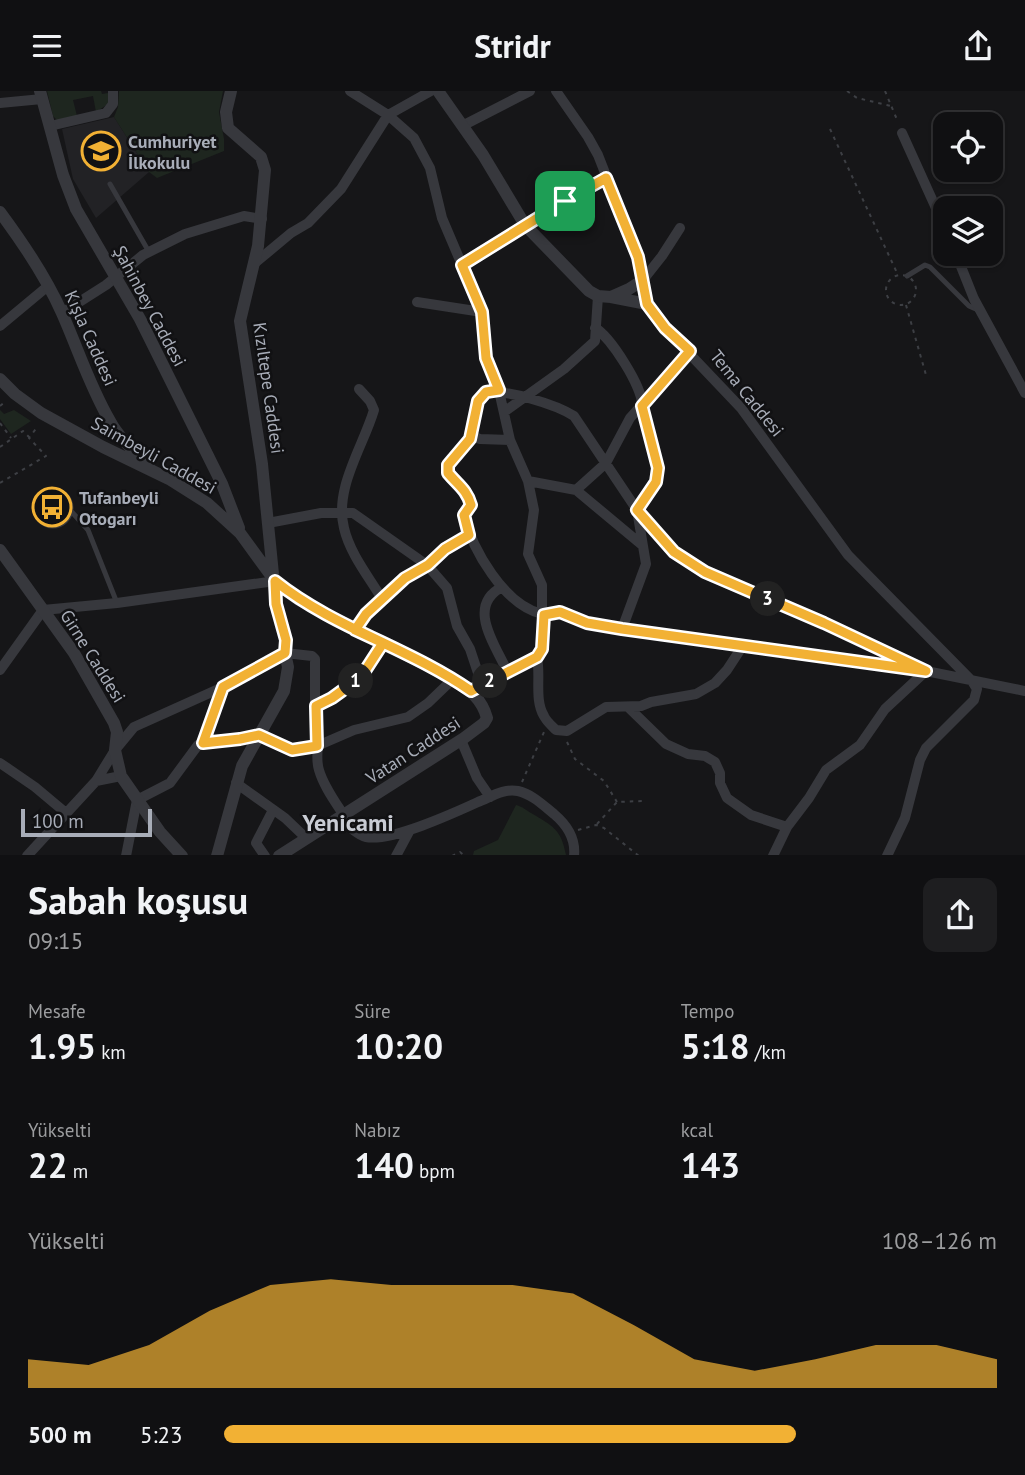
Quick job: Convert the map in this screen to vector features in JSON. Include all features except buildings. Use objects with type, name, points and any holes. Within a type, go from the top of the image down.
[{"type":"street","points":[[50,126],[106,113],[112,107],[113,91]]},
{"type":"street","name":"Kızıltepe Caddesi","points":[[217,855],[236,783],[250,750],[284,691],[288,667],[286,640],[276,604],[262,464],[240,321],[255,263],[262,219],[264,163],[261,157],[228,128],[226,112],[231,91]]},
{"type":"street","points":[[350,91],[388,115],[414,138],[429,168],[442,218],[482,312],[486,358],[499,390],[510,440],[528,481],[534,510],[528,554],[542,585],[542,649],[537,657],[477,688]]},
{"type":"street","points":[[255,263],[291,233],[308,223],[341,189],[388,115],[431,91]]},
{"type":"street","points":[[438,91],[525,225],[571,274],[598,296],[647,304]]},
{"type":"street","points":[[462,126],[530,91]]},
{"type":"street","name":"Tema Caddesi","points":[[556,91],[588,137],[606,178],[638,257],[647,304],[665,328],[690,351],[741,408],[848,555],[972,681]]},
{"type":"street","points":[[0,103],[41,95]]},
{"type":"street","name":"Şahinbey Caddesi","points":[[41,95],[62,175],[76,209],[116,276],[222,484],[240,533]]},
{"type":"street","points":[[902,133],[933,201]]},
{"type":"street","points":[[462,265],[606,178]]},
{"type":"street","name":"Kışla Caddesi","points":[[0,212],[48,286],[62,313],[83,369],[110,422],[130,447],[157,473]]},
{"type":"street","points":[[62,313],[106,285],[149,252],[185,234],[244,216],[262,219]]},
{"type":"street","points":[[611,297],[643,280],[680,228]]},
{"type":"street","points":[[961,266],[981,311],[1025,393]]},
{"type":"street","points":[[0,326],[48,286]]},
{"type":"street","points":[[503,412],[564,369],[595,341],[598,296]]},
{"type":"street","points":[[417,302],[482,312]]},
{"type":"street","points":[[596,328],[603,332],[629,370],[643,398],[642,406],[658,468],[656,482],[637,510],[646,564],[622,629]]},
{"type":"street","points":[[576,490],[606,463],[630,418],[690,351]]},
{"type":"street","name":"Saimbeyli Caddesi","points":[[0,379],[46,416],[157,473],[207,503],[240,533],[275,581]]},
{"type":"street","points":[[359,389],[374,410],[346,482],[342,513],[351,546],[382,599]]},
{"type":"street","points":[[926,671],[824,623],[705,572],[674,552],[637,510],[574,416],[560,408],[499,390],[486,392],[478,401],[471,436],[448,465],[448,473],[469,497],[471,505],[464,515],[469,535],[490,573],[521,604],[544,615],[560,612],[587,623],[926,671],[1025,691]]},
{"type":"street","points":[[471,436],[510,440]]},
{"type":"street","points":[[528,481],[576,490],[642,545]]},
{"type":"street","points":[[268,523],[321,513],[353,513],[428,565],[447,588],[457,626],[470,649],[477,688]]},
{"type":"street","points":[[355,630],[366,614],[405,578],[469,535]]},
{"type":"street","name":"Girne Caddesi","points":[[0,550],[74,653],[114,723],[117,732],[115,750],[121,776],[160,832],[181,855]]},
{"type":"street","points":[[0,670],[4,657],[43,610],[117,603],[275,581],[299,600],[355,630],[453,679],[477,688]]},
{"type":"street","points":[[502,587],[488,598],[483,615],[507,671]]},
{"type":"street","points":[[316,706],[361,677],[383,643]]},
{"type":"street","points":[[537,657],[540,671],[539,703],[544,716],[556,730],[567,730],[606,708],[628,707],[696,694],[715,683],[742,647]]},
{"type":"street","points":[[28,855],[96,781],[115,750],[134,727],[223,687],[285,653],[312,656],[315,659],[318,770],[352,829],[368,838],[410,830],[500,792],[518,791],[539,801],[561,821],[570,832],[575,847],[574,855]]},
{"type":"street","points":[[773,855],[787,827],[826,769],[860,744],[885,709],[926,671]]},
{"type":"street","points":[[126,855],[137,800],[170,783],[198,745],[259,735],[292,750],[317,746],[354,730],[408,717],[428,703],[453,679]]},
{"type":"street","points":[[887,855],[905,818],[920,760],[926,748],[974,700],[977,689],[972,681]]},
{"type":"street","points":[[203,743],[223,687]]},
{"type":"street","name":"Vatan Caddesi","points":[[280,855],[345,816],[484,723],[485,711],[477,688]]},
{"type":"street","points":[[628,707],[666,744],[688,754],[705,756],[715,762],[727,798],[751,815],[787,827]]},
{"type":"street","points":[[461,740],[477,778],[490,797]]},
{"type":"street","points":[[0,763],[66,813]]},
{"type":"street","points":[[96,781],[121,776]]},
{"type":"street","points":[[236,783],[306,838]]},
{"type":"street","points":[[264,855],[256,843],[273,810]]},
{"type":"street","points":[[397,855],[410,830]]},
{"type":"lane","points":[[110,184],[149,252]]},
{"type":"lane","points":[[907,276],[925,265],[930,267],[969,306],[981,311]]},
{"type":"lane","points":[[71,511],[60,525],[47,525],[38,517],[36,505],[41,495],[50,490],[61,492],[69,500],[71,511],[89,530],[117,603]]},
{"type":"path","points":[[847,91],[857,98],[891,106]]},
{"type":"path","points":[[885,91],[902,133]]},
{"type":"path","points":[[830,129],[898,275]]},
{"type":"path","points":[[898,275],[907,276],[913,281],[916,293],[914,299],[906,304],[892,303],[886,293],[888,282],[898,275]]},
{"type":"path","points":[[906,304],[926,375]]},
{"type":"path","points":[[29,438],[46,416]]},
{"type":"path","points":[[0,423],[12,439]]},
{"type":"path","points":[[0,447],[23,431],[46,456],[0,483]]},
{"type":"path","points":[[518,791],[549,722]]},
{"type":"path","points":[[561,730],[575,759],[604,781],[617,802]]},
{"type":"path","points":[[570,832],[596,825],[617,802],[642,801]]},
{"type":"path","points":[[596,825],[604,828],[638,855]]},
{"type":"shaded area","points":[[47,91],[101,91],[102,94],[108,93],[108,104],[96,112],[93,96],[73,100],[77,116],[57,120],[53,116]]},
{"type":"shaded area","points":[[119,91],[223,91],[219,112],[224,151],[157,178],[149,172],[114,117]]},
{"type":"shaded area","name":"Cumhuriyet İlkokulu","points":[[114,117],[149,172],[96,218],[73,179],[62,129]]},
{"type":"shaded area","points":[[0,410],[4,414],[14,410],[31,421],[11,434],[0,419]]},
{"type":"shaded area","points":[[516,805],[555,829],[562,839],[566,855],[473,855],[474,851],[498,840]]},
{"type":"place","name":"Cumhuriyet İlkokulu","points":[[101,151]]},
{"type":"place","name":"Tufanbeyli Otogarı","points":[[52,507]]},
{"type":"district","name":"Yenicami","points":[[348,822]]},
{"type":"route","points":[[565,201],[462,265],[482,312],[486,358],[499,390],[486,392],[478,401],[470,439],[448,465],[448,473],[469,497],[471,505],[464,515],[469,535],[405,578],[366,614],[355,630],[383,643],[361,677],[316,706],[317,746],[292,750],[259,735],[203,743],[223,687],[285,653],[286,640],[276,604],[275,581],[299,600],[355,630],[383,643],[453,679],[471,691],[537,657],[542,649],[544,615],[560,612],[587,623],[622,629],[926,671],[824,623],[705,572],[674,552],[637,510],[656,482],[658,468],[642,406],[690,351],[665,328],[647,304],[642,269],[606,178],[565,201]]}]
